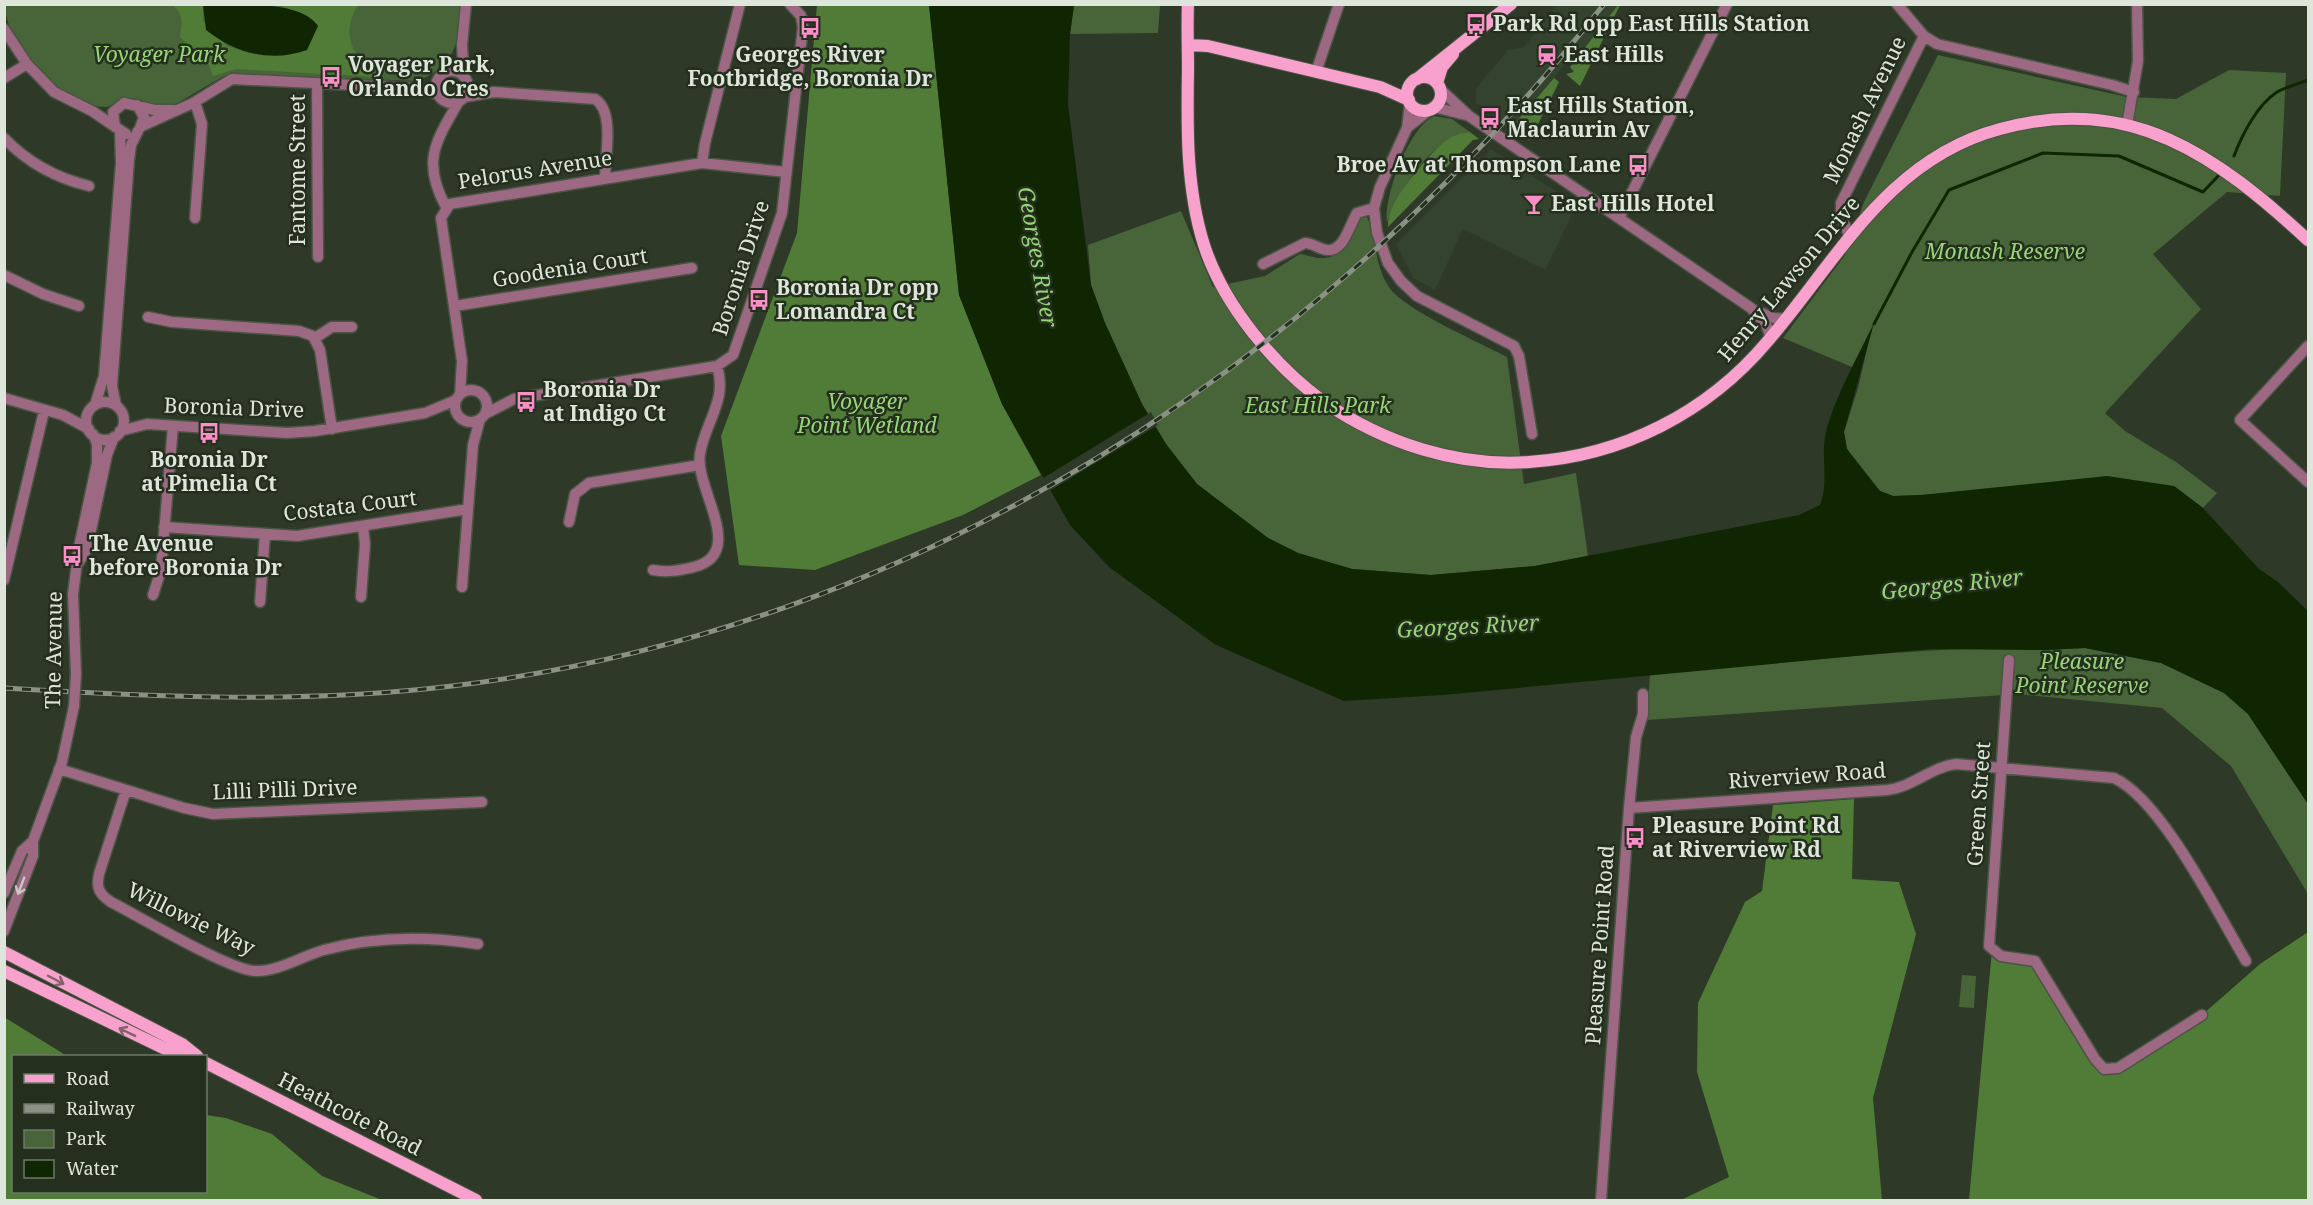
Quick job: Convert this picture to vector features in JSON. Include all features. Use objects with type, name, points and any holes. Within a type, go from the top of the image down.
[{"type":"main road","name":"Henry Lawson Drive","points":[[1188,4],[1188,155],[1200,226],[1210,262],[1256,339],[1293,376],[1324,402],[1365,427],[1436,453],[1481,461],[1524,462],[1559,459],[1601,450],[1632,440],[1675,419],[1701,403],[1736,375],[1771,338],[1849,236],[1880,200],[1905,177],[1940,154],[1973,137],[2011,126],[2048,120],[2093,120],[2127,126],[2173,140],[2213,161],[2257,194],[2308,240]]},
{"type":"main road","points":[[1409,102],[1407,91],[1414,80],[1511,4]]},
{"type":"main road","points":[[1188,45],[1208,46],[1380,87],[1409,102],[1418,110],[1431,109],[1440,97],[1438,86],[1442,67],[1462,44]]},
{"type":"main road","points":[[1380,87],[1428,78],[1438,86]]},
{"type":"main road","points":[[4,952],[182,1044],[196,1055]]},
{"type":"main road","points":[[4,971],[178,1055]]},
{"type":"main road","name":"Heathcote Road","points":[[207,1064],[476,1200]]},
{"type":"street","points":[[446,207],[438,192],[433,155],[446,122],[462,99],[465,79],[462,45],[466,4]]},
{"type":"street","points":[[702,163],[740,4]]},
{"type":"street","points":[[1317,72],[1340,4]]},
{"type":"street","points":[[1619,218],[1727,4]]},
{"type":"street","points":[[1898,4],[1924,36],[1945,47],[2134,92]]},
{"type":"street","points":[[2127,126],[2134,92],[2139,32],[2137,4]]},
{"type":"street","name":"Boronia Drive","points":[[479,394],[514,399],[717,366],[729,360],[735,349],[780,218],[803,34],[801,16],[792,6]]},
{"type":"street","points":[[4,29],[27,64],[54,92],[92,111],[117,130],[129,134],[195,102],[232,79],[414,88],[440,97],[462,99],[495,92],[590,98],[600,102],[607,118],[605,179]]},
{"type":"street","name":"Monash Avenue","points":[[1849,236],[1840,216],[1841,203],[1924,36]]},
{"type":"street","points":[[414,88],[448,71],[462,45]]},
{"type":"street","points":[[4,78],[27,64]]},
{"type":"street","points":[[448,71],[455,71],[465,79],[495,92]]},
{"type":"street","points":[[438,78],[435,87],[446,122]]},
{"type":"street","name":"Fantome Street","points":[[317,83],[318,257]]},
{"type":"street","points":[[1438,86],[1469,116],[1751,308],[1772,318],[1786,319]]},
{"type":"street","points":[[92,111],[115,108],[126,102],[155,110],[176,110]]},
{"type":"street","points":[[195,102],[202,124],[195,218]]},
{"type":"street","points":[[1409,102],[1407,128],[1384,178],[1374,208],[1377,233],[1388,263],[1407,288],[1417,296],[1514,346],[1519,356],[1533,434]]},
{"type":"street","points":[[4,398],[63,415],[103,439],[117,434],[123,423],[112,386],[129,160],[131,145],[144,115],[137,105]]},
{"type":"street","points":[[91,432],[87,417],[104,376],[121,163],[117,130],[112,117],[115,108]]},
{"type":"street","points":[[1407,128],[1431,109],[1469,116]]},
{"type":"street","points":[[4,138],[41,168],[69,181],[89,186]]},
{"type":"street","name":"Pelorus Avenue","points":[[458,397],[462,361],[441,218],[446,207],[455,202],[702,163],[786,172]]},
{"type":"street","points":[[1263,264],[1305,243],[1326,250],[1338,247],[1357,213],[1374,208]]},
{"type":"street","name":"Goodenia Court","points":[[455,306],[692,268]]},
{"type":"street","points":[[4,275],[43,294],[79,306]]},
{"type":"street","points":[[1751,308],[1766,324],[1771,338]]},
{"type":"street","points":[[148,317],[172,322],[299,331],[315,338]]},
{"type":"street","points":[[315,338],[332,327],[352,327]]},
{"type":"street","points":[[315,338],[332,429]]},
{"type":"street","points":[[2308,346],[2240,420],[2308,482]]},
{"type":"street","name":"Pelorus Avenue","points":[[462,361],[479,394]]},
{"type":"street","points":[[653,570],[674,571],[699,566],[710,560],[717,550],[718,535],[700,465],[700,452],[722,386],[717,366]]},
{"type":"street","points":[[462,586],[473,445],[487,406],[479,394],[458,397],[455,410],[462,419],[473,445]]},
{"type":"street","name":"Boronia Drive","points":[[118,409],[147,424],[287,433],[332,429],[425,413],[458,397]]},
{"type":"street","name":"Boronia Drive","points":[[482,417],[514,399]]},
{"type":"street","points":[[63,415],[106,402],[118,409]]},
{"type":"street","points":[[4,580],[44,411]]},
{"type":"street","name":"Boronia Drive","points":[[425,413],[462,419]]},
{"type":"street","points":[[462,419],[482,417]]},
{"type":"street","name":"Boronia Drive","points":[[117,434],[147,424]]},
{"type":"street","points":[[153,596],[160,577],[172,426]]},
{"type":"street","name":"The Avenue","points":[[4,931],[33,855],[33,841],[59,769],[74,706],[76,674],[73,605],[78,562],[97,456],[91,432]]},
{"type":"street","name":"The Avenue","points":[[78,562],[87,549],[105,462],[117,434]]},
{"type":"street","points":[[569,522],[575,494],[589,483],[700,465]]},
{"type":"street","name":"Costata Court","points":[[165,527],[306,535],[468,509]]},
{"type":"street","points":[[361,597],[365,544],[363,526]]},
{"type":"street","points":[[260,602],[265,534]]},
{"type":"street","name":"Green Street","points":[[2009,660],[1988,933],[1992,950],[2001,956],[2035,961],[2095,1059],[2104,1069],[2118,1068],[2202,1016]]},
{"type":"street","name":"Pleasure Point Road","points":[[1601,1200],[1629,808],[1636,737],[1643,714],[1643,694]]},
{"type":"street","name":"Riverview Road","points":[[1629,808],[1887,790],[1912,784],[1949,765],[2106,777],[2127,786],[2168,832],[2246,961]]},
{"type":"street","name":"Lilli Pilli Drive","points":[[59,769],[184,808],[223,814],[482,802]]},
{"type":"street","name":"Willowie Way","points":[[126,790],[99,874],[100,893],[111,902],[238,967],[263,971],[326,950],[380,939],[427,938],[478,944]]},
{"type":"street","name":"The Avenue","points":[[4,893],[22,851],[33,841]]},
{"type":"shaded area","points":[[1557,5],[1618,5],[1586,47],[1570,64],[1565,64],[1511,128],[1476,103],[1476,88],[1508,50],[1524,47]]},
{"type":"shaded area","points":[[1491,149],[1577,205],[1545,270],[1463,229],[1435,290],[1413,278],[1396,244]]},
{"type":"green space","name":"Voyager Park","points":[[5,4],[462,5],[459,31],[453,52],[440,68],[417,81],[235,74],[222,77],[174,105],[162,106],[125,98],[104,107],[88,104],[71,96],[54,85],[38,70],[14,37],[7,20]]},
{"type":"green space","points":[[172,5],[203,5],[203,21],[227,46],[249,53],[286,55],[311,19],[280,5],[358,5],[350,24],[350,37],[359,57],[378,77],[236,69],[213,76],[207,61],[180,37],[182,23],[179,11]]},
{"type":"green space","name":"Voyager Point Wetland","points":[[817,5],[929,5],[959,295],[1002,404],[1041,475],[963,515],[815,570],[739,565],[721,436],[797,233]]},
{"type":"green space","points":[[1074,5],[1160,5],[1158,33],[1070,34]]},
{"type":"green space","points":[[1620,5],[1580,86],[1566,74],[1574,72],[1570,67]]},
{"type":"green space","name":"Monash Reserve","points":[[1938,55],[2127,97],[2176,99],[2229,70],[2286,73],[2280,196],[2227,192],[2153,254],[2201,309],[2105,413],[2125,431],[2176,462],[2217,493],[2203,508],[2174,486],[1893,496],[1880,491],[1847,449],[1844,432],[1858,388],[1872,327],[1852,367],[1783,338],[1845,255],[1864,202]]},
{"type":"green space","points":[[1554,78],[1559,82],[1530,140],[1511,128]]},
{"type":"green space","points":[[1435,116],[1452,119],[1470,132],[1456,136],[1443,144],[1419,167],[1399,196],[1387,223],[1389,197],[1400,163],[1416,133]]},
{"type":"green space","points":[[1470,132],[1479,139],[1473,140],[1388,227],[1393,205],[1418,169],[1447,140]]},
{"type":"green space","name":"East Hills Park","points":[[1181,211],[1213,287],[1265,276],[1300,254],[1319,258],[1332,256],[1338,253],[1346,243],[1358,218],[1367,217],[1384,279],[1397,296],[1426,315],[1507,357],[1524,484],[1576,473],[1588,556],[1535,566],[1431,575],[1352,569],[1298,553],[1268,538],[1197,484],[1166,444],[1142,404],[1105,323],[1091,285],[1088,245]]},
{"type":"green space","name":"Pleasure Point Reserve","points":[[2010,648],[2045,650],[2085,648],[2161,663],[2224,693],[2248,714],[2308,804],[2308,894],[2231,766],[2162,708],[2017,694],[1647,720],[1650,674],[1875,654]]},
{"type":"green space","points":[[1854,799],[1852,879],[1899,882],[1916,934],[1873,1098],[1882,1200],[1681,1200],[1729,1177],[1697,1072],[1698,1003],[1745,902],[1762,891],[1773,805]]},
{"type":"green space","points":[[2308,932],[2308,1200],[1969,1200],[1992,950],[2028,958],[2098,1063],[2109,1070],[2202,1015],[2260,964]]},
{"type":"green space","points":[[1962,975],[1976,976],[1974,1008],[1959,1007]]},
{"type":"green space","points":[[4,1017],[65,1055],[12,1055],[12,1193],[207,1193],[207,1115],[226,1118],[272,1134],[322,1176],[382,1200],[5,1200]]},
{"type":"water","points":[[248,4],[282,8],[309,18],[318,26],[307,50],[280,56],[254,54],[229,45],[206,30],[203,5]]},
{"type":"water","name":"Georges River","points":[[929,5],[1074,5],[1070,34],[1068,104],[1091,285],[1105,323],[1142,404],[1166,444],[1197,484],[1268,538],[1298,553],[1352,569],[1431,575],[1535,566],[1799,515],[1820,505],[1824,486],[1824,447],[1827,428],[1842,388],[1874,323],[1844,432],[1847,449],[1880,491],[1893,496],[1921,495],[2107,476],[2174,486],[2203,508],[2259,569],[2278,582],[2308,611],[2308,804],[2248,714],[2224,693],[2161,663],[2085,648],[1930,649],[1443,695],[1344,701],[1216,645],[1109,567],[1070,525],[1002,404],[959,295]]},
{"type":"pier","points":[[1151,412],[1158,425],[1048,492],[1040,480]]},
{"type":"waterway","points":[[2234,156],[2246,130],[2263,105],[2277,92],[2308,80]]},
{"type":"waterway","points":[[1874,324],[1912,252],[1949,190],[2043,153],[2119,156],[2203,192],[2219,175]]},
{"type":"railway","points":[[4,688],[172,696],[284,697],[396,692],[452,686],[622,656],[786,607],[944,541],[1095,459],[1237,363],[1370,255],[1492,134],[1604,4]]},
{"type":"place","name":"Park Rd opp East Hills Station","points":[[1476,24]]},
{"type":"place","name":"Georges River Footbridge, Boronia Dr","points":[[810,28]]},
{"type":"place","name":"East Hills","points":[[1547,55]]},
{"type":"place","name":"Voyager Park, Orlando Cres","points":[[331,77]]},
{"type":"place","name":"East Hills Station, Maclaurin Av","points":[[1490,118]]},
{"type":"place","name":"Broe Av at Thompson Lane","points":[[1638,165]]},
{"type":"place","name":"East Hills Hotel","points":[[1534,204]]},
{"type":"place","name":"Boronia Dr opp Lomandra Ct","points":[[759,300]]},
{"type":"place","name":"Boronia Dr at Indigo Ct","points":[[526,402]]},
{"type":"place","name":"Boronia Dr at Pimelia Ct","points":[[209,433]]},
{"type":"place","name":"The Avenue before Boronia Dr","points":[[72,556]]},
{"type":"place","name":"Pleasure Point Rd at Riverview Rd","points":[[1635,838]]}]
